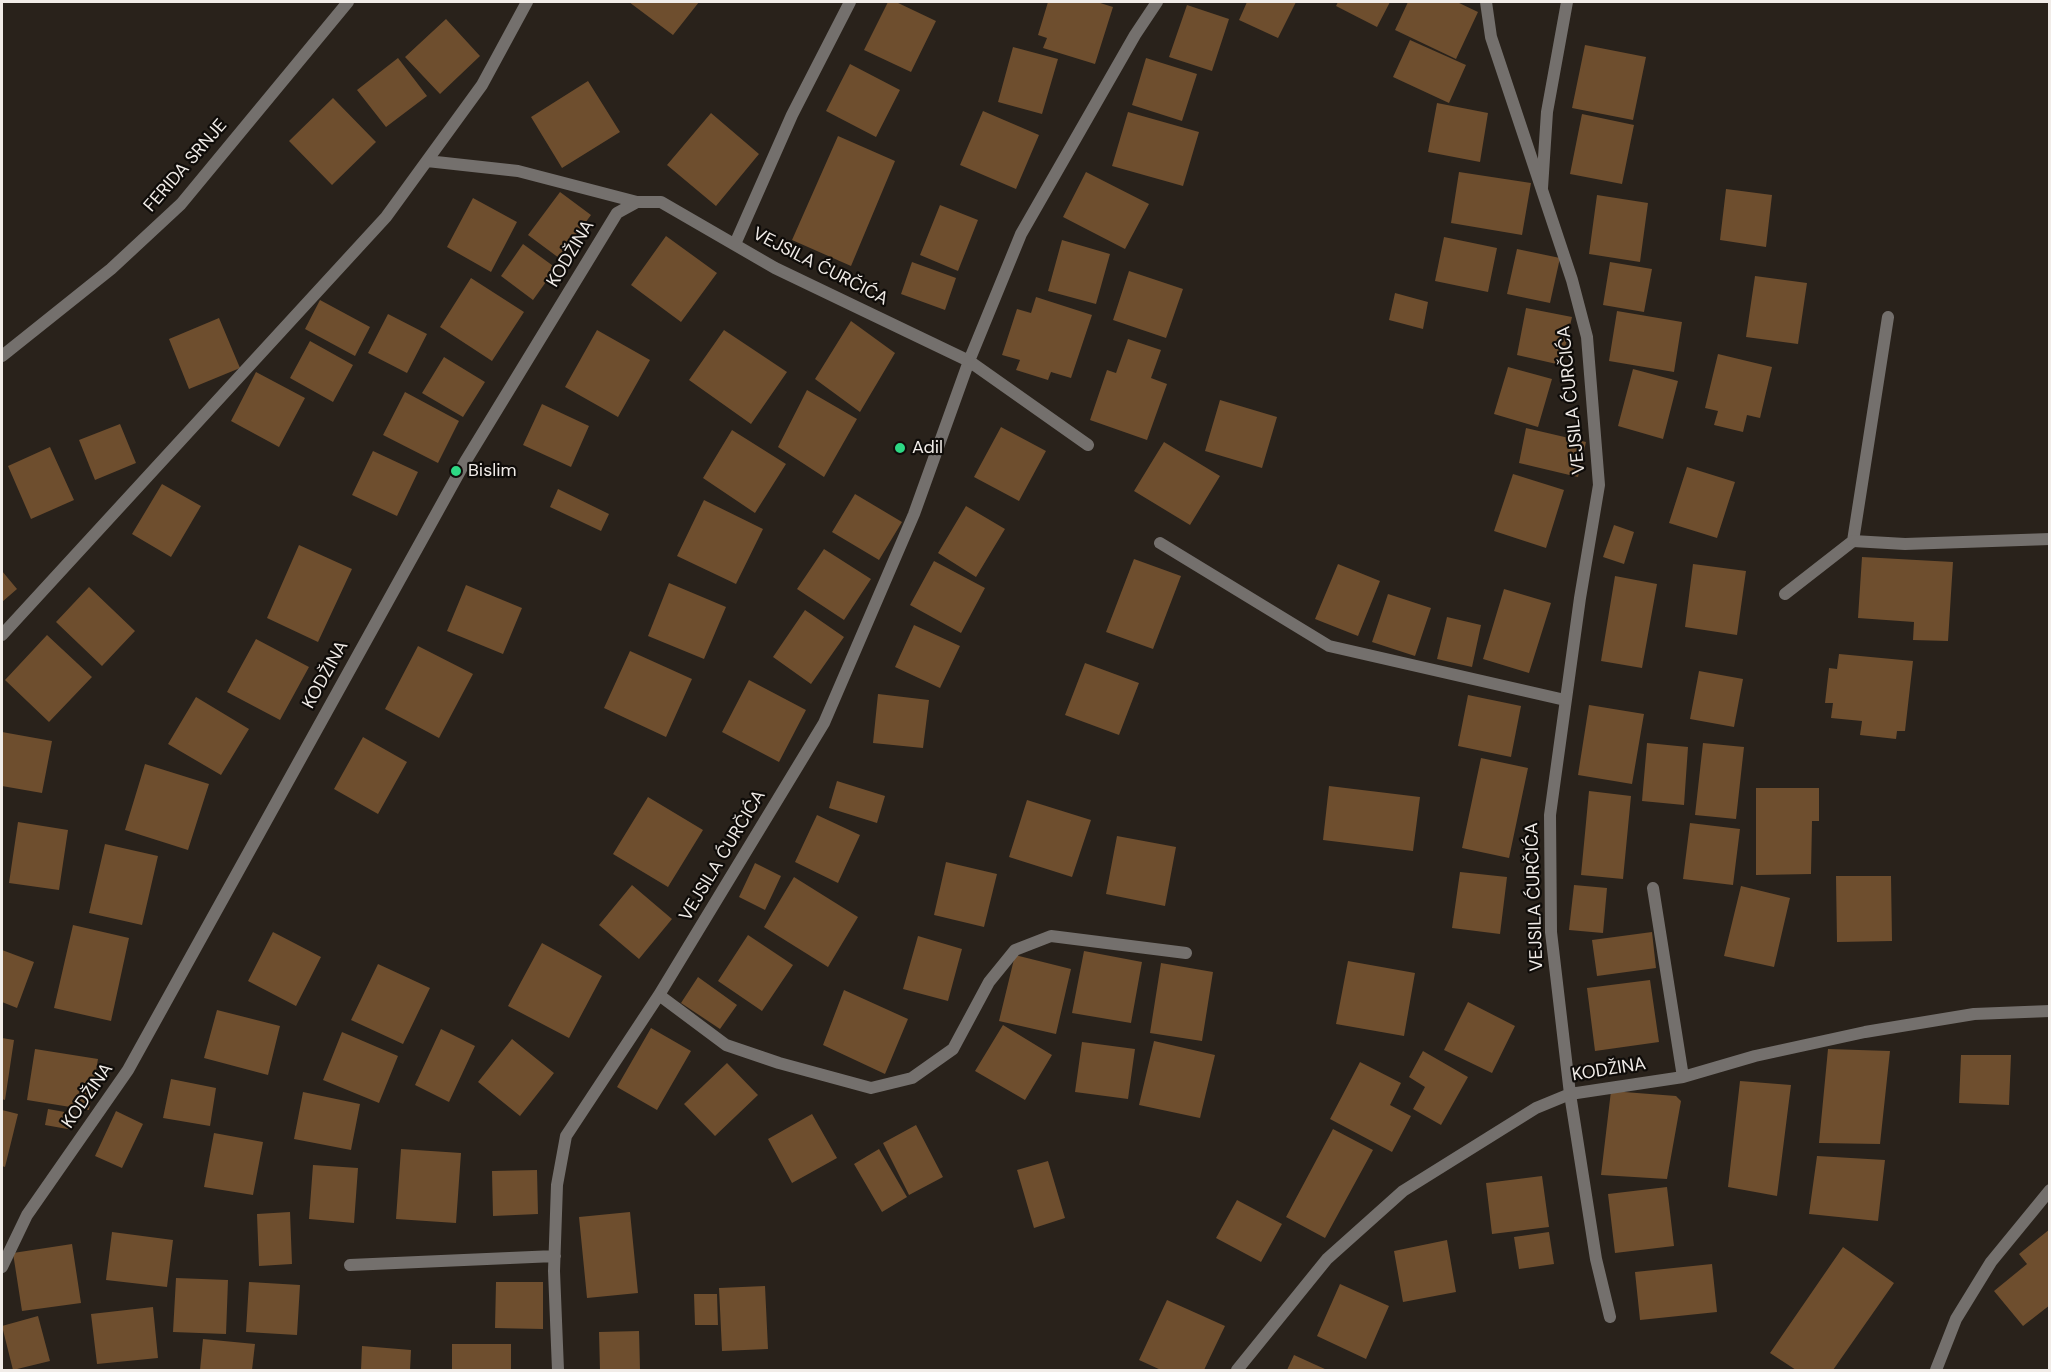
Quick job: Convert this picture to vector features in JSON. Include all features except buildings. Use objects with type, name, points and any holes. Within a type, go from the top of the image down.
[{"type":"street","name":"FERIDA SRNJE","points":[[2,356],[111,269],[181,204],[348,2]]},
{"type":"street","points":[[2,635],[386,217],[482,85],[527,2]]},
{"type":"street","name":"VEJSILA ĆURČIĆA","points":[[850,2],[792,115],[735,244],[775,268],[969,361]]},
{"type":"street","name":"VEJSILA ĆURČIĆA","points":[[558,1371],[555,1256],[557,1185],[566,1136],[659,995],[824,723],[914,514],[969,361],[1021,234],[1135,35],[1157,2]]},
{"type":"street","name":"VEJSILA ĆURČIĆA","points":[[1486,2],[1491,37],[1541,195],[1572,280],[1587,337],[1599,485],[1565,700],[1550,815],[1551,932],[1570,1094],[1596,1259],[1610,1317]]},
{"type":"street","points":[[1541,195],[1547,112],[1567,2]]},
{"type":"street","points":[[427,161],[518,171],[638,202],[661,202],[735,244]]},
{"type":"street","name":"KODŽINA","points":[[2,1267],[27,1215],[128,1070],[465,462],[617,213],[638,202]]},
{"type":"street","points":[[1853,541],[1888,317]]},
{"type":"street","points":[[969,361],[1088,445]]},
{"type":"street","points":[[1785,594],[1853,541],[1905,544],[2049,539]]},
{"type":"street","points":[[1160,543],[1329,646],[1565,700]]},
{"type":"street","points":[[1653,888],[1683,1077]]},
{"type":"street","points":[[659,995],[726,1045],[779,1063],[871,1088],[912,1078],[953,1049],[989,982],[1015,950],[1051,936],[1186,953]]},
{"type":"street","name":"KODŽINA","points":[[1237,1371],[1327,1259],[1403,1191],[1536,1108],[1570,1094],[1683,1077],[1755,1056],[1865,1032],[1974,1014],[2049,1011]]},
{"type":"street","points":[[1936,1371],[1956,1319],[1991,1262],[2049,1190]]},
{"type":"street","points":[[350,1265],[555,1256]]},
{"type":"place","name":"Adil","points":[[900,448]]},
{"type":"place","name":"Bislim","points":[[456,471]]}]
